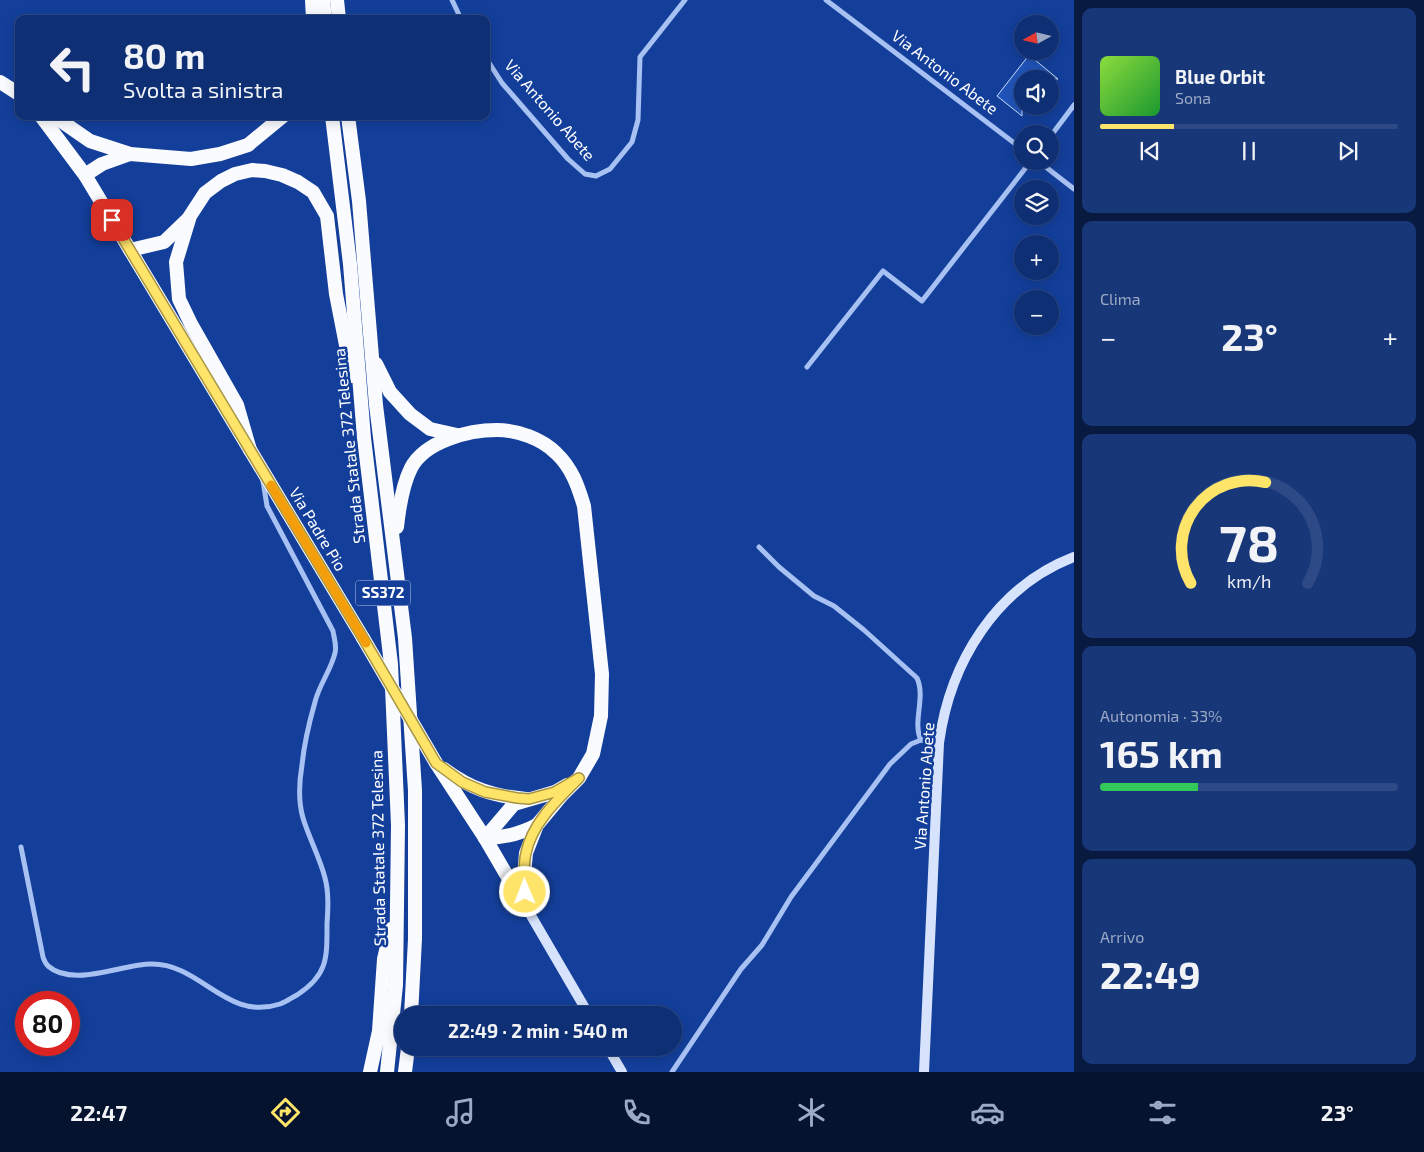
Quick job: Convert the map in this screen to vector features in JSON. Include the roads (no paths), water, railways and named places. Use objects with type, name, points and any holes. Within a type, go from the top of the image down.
[{"type":"highway","points":[[312,0],[313,15]]},
{"type":"highway","points":[[323,0],[324,15]]},
{"type":"highway","points":[[337,0],[339,15]]},
{"type":"highway","points":[[0,82],[15,91]]},
{"type":"highway","name":"Via Padre Pio","points":[[44,120],[85,175],[436,763],[485,838],[526,908]]},
{"type":"highway","points":[[60,120],[90,141],[130,154],[191,159],[220,154],[248,145],[278,120]]},
{"type":"highway","name":"Strada Statale 372 Telesina","points":[[332,120],[350,264],[364,438],[391,664],[398,825],[396,985],[387,1072]]},
{"type":"highway","name":"Strada Statale 372 Telesina","points":[[349,120],[359,201],[376,405],[405,638],[415,790],[415,939],[411,1006]]},
{"type":"highway","points":[[85,175],[102,164],[130,154]]},
{"type":"highway","points":[[130,250],[164,242],[190,216],[205,193],[221,181],[235,174],[252,170],[282,174],[313,192],[327,216],[336,294],[364,438]]},
{"type":"highway","points":[[190,216],[176,262],[179,299],[237,405],[250,450]]},
{"type":"highway","points":[[373,357],[390,392],[410,414],[430,429],[458,435]]},
{"type":"highway","points":[[395,551],[400,502],[411,468],[424,453],[440,442],[458,435],[498,430],[518,432],[538,440],[556,452],[569,468],[578,486],[584,506],[602,674],[602,716],[593,754],[579,778],[537,825],[526,852],[524,876],[526,908]]},
{"type":"highway","points":[[436,763],[462,782],[485,792],[505,797],[529,799]]},
{"type":"highway","points":[[485,838],[514,804],[555,792],[579,778]]},
{"type":"highway","points":[[485,838],[502,838],[524,832],[537,825]]},
{"type":"highway","points":[[370,1072],[379,1032],[384,959],[397,901]]},
{"type":"highway","points":[[405,1072],[407,1056]]},
{"type":"main road","name":"Via Antonio Abete","points":[[924,1072],[939,743],[942,718],[959,669],[984,628],[1004,603],[1039,573],[1074,557]]},
{"type":"main road","name":"Via Padre Pio","points":[[526,908],[584,1006]]},
{"type":"main road","points":[[613,1056],[622,1072]]},
{"type":"street","points":[[452,0],[459,15]]},
{"type":"street","name":"Via Antonio Abete","points":[[490,64],[502,83],[568,158],[585,174],[596,176],[610,169],[632,142],[638,120],[640,57],[685,0]]},
{"type":"street","name":"Via Antonio Abete","points":[[826,0],[1014,143]]},
{"type":"street","points":[[1059,125],[1074,105]]},
{"type":"street","points":[[807,367],[883,270],[922,301],[1024,170]]},
{"type":"street","points":[[1050,170],[1074,189]]},
{"type":"street","points":[[20,847],[43,957],[48,966],[61,973],[73,976],[87,975],[142,964],[161,964],[180,970],[232,1002],[248,1007],[266,1008],[282,1003],[311,986],[322,971],[327,953],[328,895],[325,878],[302,816],[299,795],[302,765],[315,701],[335,653],[335,644],[333,631],[267,506],[261,468]]},
{"type":"street","points":[[759,547],[779,567],[814,596],[834,606],[864,630],[917,678],[921,687],[918,733],[921,740]]},
{"type":"street","points":[[672,1072],[741,969],[762,945],[791,897],[890,764],[912,744],[921,740],[939,743]]}]
